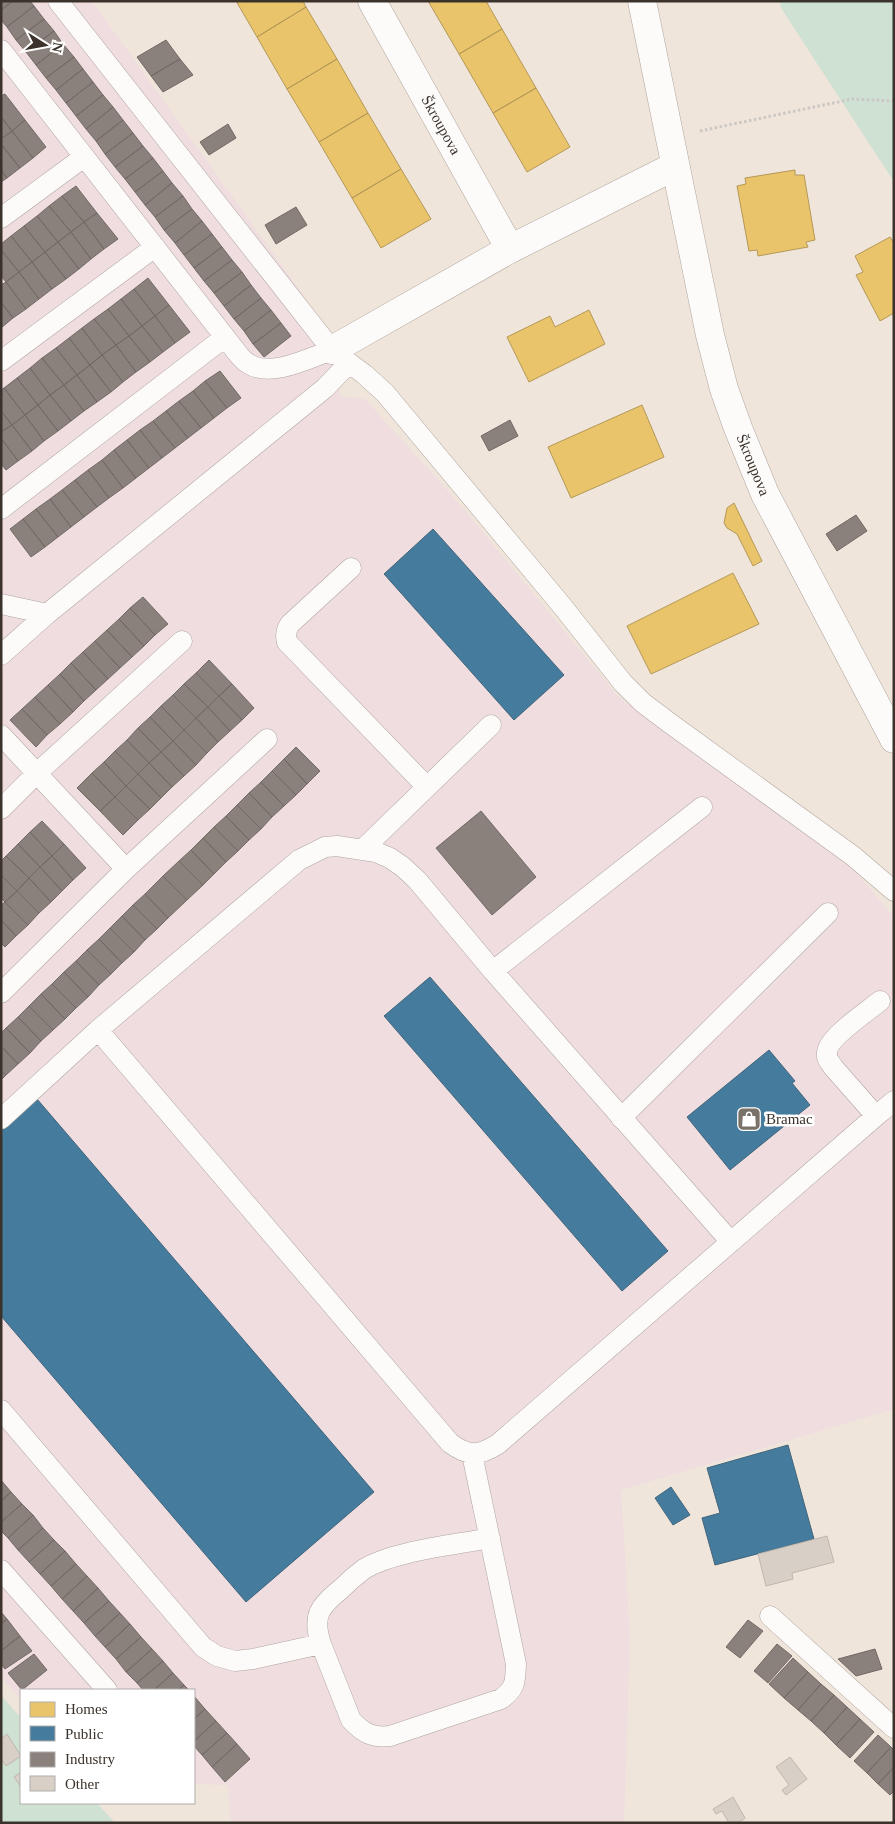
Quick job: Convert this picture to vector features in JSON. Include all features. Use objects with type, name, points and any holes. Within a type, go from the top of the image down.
[{"type":"street","name":"Škroupova","points":[[372,1],[510,249]]},
{"type":"street","name":"Škroupova","points":[[642,1],[710,335],[724,389],[765,494],[894,739]]},
{"type":"street","points":[[340,357],[510,249],[675,166]]},
{"type":"lane","points":[[58,1],[340,357],[364,374],[385,393],[630,690],[643,703],[671,724],[853,856],[894,891]]},
{"type":"lane","points":[[4,60],[84,156],[247,363],[258,369],[282,368],[340,357]]},
{"type":"lane","points":[[1,218],[84,156]]},
{"type":"lane","points":[[1,361],[154,247]]},
{"type":"lane","points":[[1,509],[225,337]]},
{"type":"lane","points":[[1,655],[47,614],[325,388],[340,357]]},
{"type":"lane","points":[[351,568],[290,624],[285,636],[287,642],[427,787]]},
{"type":"lane","points":[[1,604],[47,614]]},
{"type":"lane","points":[[1,809],[37,773],[182,640]]},
{"type":"lane","points":[[363,849],[491,725]]},
{"type":"lane","points":[[1,735],[126,869]]},
{"type":"lane","points":[[1,993],[126,869],[267,739]]},
{"type":"lane","points":[[493,971],[702,807]]},
{"type":"lane","points":[[1,1119],[98,1030],[299,860],[325,847],[337,846],[363,849],[390,858],[418,880],[493,971],[731,1242]]},
{"type":"lane","points":[[621,1118],[828,914]]},
{"type":"lane","points":[[876,1116],[833,1067],[828,1060],[827,1052],[833,1040],[880,1001]]},
{"type":"lane","points":[[98,1030],[450,1443],[461,1451],[472,1454],[486,1451],[498,1444],[894,1101]]},
{"type":"lane","points":[[1,1410],[203,1647],[217,1656],[235,1661],[253,1659],[321,1644]]},
{"type":"lane","points":[[472,1454],[490,1538],[516,1664],[516,1681],[511,1692],[501,1699],[390,1736],[378,1737],[368,1735],[351,1720],[321,1644],[316,1630],[317,1618],[322,1607],[333,1595],[364,1569],[399,1555],[490,1538]]},
{"type":"lane","points":[[1,1570],[106,1689]]},
{"type":"lane","points":[[770,1616],[894,1728]]},
{"type":"path","points":[[669,135],[705,130],[852,98],[894,101]]},
{"type":"shaded area","points":[[1,1],[92,1],[339,345],[340,396],[365,399],[458,502],[618,696],[854,870],[894,917],[894,1409],[621,1490],[630,1637],[624,1823],[231,1823],[228,1785],[195,1784],[195,1689],[20,1689],[20,1699],[1,1676]]},
{"type":"green space","points":[[780,1],[894,1],[894,182],[781,8]]},
{"type":"green space","points":[[1,1695],[20,1717],[20,1804],[98,1804],[115,1823],[1,1823]]},
{"type":"building: Homes","points":[[236,1],[303,1],[306,7],[257,37]]},
{"type":"building: Homes","points":[[428,1],[486,1],[502,29],[459,54]]},
{"type":"building: Homes","points":[[306,7],[337,59],[287,89],[257,37]]},
{"type":"building: Homes","points":[[502,29],[536,88],[493,113],[459,54]]},
{"type":"building: Homes","points":[[337,59],[368,113],[319,142],[287,89]]},
{"type":"building: Homes","points":[[536,88],[570,147],[527,172],[493,113]]},
{"type":"building: Homes","points":[[368,113],[401,169],[352,198],[319,142]]},
{"type":"building: Homes","points":[[401,169],[431,219],[381,248],[352,198]]},
{"type":"building: Homes","points":[[795,170],[795,175],[804,175],[815,240],[806,242],[808,247],[758,256],[757,250],[749,251],[737,186],[746,184],[745,178]]},
{"type":"building: Homes","points":[[890,237],[894,243],[894,313],[880,321],[856,275],[863,272],[855,256]]},
{"type":"building: Homes","points":[[589,310],[605,344],[529,382],[507,337],[550,316],[555,327]]},
{"type":"building: Homes","points":[[642,405],[664,457],[571,498],[548,447]]},
{"type":"building: Homes","points":[[734,503],[762,561],[753,566],[737,534],[727,528],[724,523],[727,508]]},
{"type":"building: Homes","points":[[733,573],[759,624],[651,674],[627,626]]},
{"type":"building: Public","points":[[433,529],[564,675],[514,720],[384,574]]},
{"type":"building: Public","points":[[430,977],[668,1251],[622,1291],[384,1016]]},
{"type":"building: Public","points":[[769,1050],[795,1081],[792,1083],[810,1105],[730,1170],[687,1117]]},
{"type":"building: Public","points":[[37,1099],[374,1492],[246,1602],[1,1316],[1,1129]]},
{"type":"building: Public","points":[[788,1445],[814,1539],[715,1565],[702,1518],[720,1513],[707,1468]]},
{"type":"building: Public","points":[[671,1487],[690,1515],[673,1525],[655,1498]]},
{"type":"building: Industry","points":[[1,1],[13,1],[1,10]]},
{"type":"building: Industry","points":[[13,1],[30,1],[34,6],[7,27],[1,20],[1,10]]},
{"type":"building: Industry","points":[[34,6],[44,19],[16,40],[7,27]]},
{"type":"building: Industry","points":[[44,19],[54,31],[26,52],[16,40]]},
{"type":"building: Industry","points":[[54,31],[63,44],[36,65],[26,52]]},
{"type":"building: Industry","points":[[166,40],[180,59],[151,76],[137,57]]},
{"type":"building: Industry","points":[[63,44],[74,57],[46,78],[36,65]]},
{"type":"building: Industry","points":[[74,57],[83,69],[56,90],[46,78]]},
{"type":"building: Industry","points":[[180,59],[193,75],[163,92],[151,76]]},
{"type":"building: Industry","points":[[83,69],[93,82],[66,103],[56,90]]},
{"type":"building: Industry","points":[[93,82],[103,95],[76,116],[66,103]]},
{"type":"building: Industry","points":[[5,94],[25,120],[12,131],[1,117],[1,96]]},
{"type":"building: Industry","points":[[103,95],[113,107],[86,129],[76,116]]},
{"type":"building: Industry","points":[[113,107],[123,120],[96,141],[86,129]]},
{"type":"building: Industry","points":[[1,117],[12,131],[1,139]]},
{"type":"building: Industry","points":[[25,120],[46,147],[33,158],[12,131]]},
{"type":"building: Industry","points":[[123,120],[133,133],[105,154],[96,141]]},
{"type":"building: Industry","points":[[228,124],[236,138],[209,155],[200,142]]},
{"type":"building: Industry","points":[[12,131],[33,158],[20,168],[1,144],[1,139]]},
{"type":"building: Industry","points":[[133,133],[143,146],[115,167],[105,154]]},
{"type":"building: Industry","points":[[1,144],[20,168],[7,178],[1,170]]},
{"type":"building: Industry","points":[[143,146],[153,158],[125,179],[115,167]]},
{"type":"building: Industry","points":[[153,158],[163,171],[135,192],[125,179]]},
{"type":"building: Industry","points":[[1,170],[7,178],[1,182]]},
{"type":"building: Industry","points":[[163,171],[172,183],[145,205],[135,192]]},
{"type":"building: Industry","points":[[172,183],[183,196],[155,217],[145,205]]},
{"type":"building: Industry","points":[[76,186],[97,213],[84,222],[62,196]]},
{"type":"building: Industry","points":[[62,196],[84,222],[71,232],[49,206]]},
{"type":"building: Industry","points":[[183,196],[192,209],[164,230],[155,217]]},
{"type":"building: Industry","points":[[49,206],[71,232],[58,242],[37,216]]},
{"type":"building: Industry","points":[[296,207],[307,225],[276,244],[265,225]]},
{"type":"building: Industry","points":[[192,209],[202,221],[175,243],[164,230]]},
{"type":"building: Industry","points":[[97,213],[118,239],[104,249],[84,222]]},
{"type":"building: Industry","points":[[37,216],[58,242],[45,252],[24,226]]},
{"type":"building: Industry","points":[[202,221],[212,234],[184,255],[175,243]]},
{"type":"building: Industry","points":[[84,222],[104,249],[91,259],[71,232]]},
{"type":"building: Industry","points":[[24,226],[45,252],[32,262],[11,236]]},
{"type":"building: Industry","points":[[71,232],[91,259],[79,269],[58,242]]},
{"type":"building: Industry","points":[[212,234],[222,247],[194,268],[184,255]]},
{"type":"building: Industry","points":[[11,236],[32,262],[19,272],[1,250],[1,244]]},
{"type":"building: Industry","points":[[58,242],[79,269],[66,279],[45,252]]},
{"type":"building: Industry","points":[[222,247],[232,260],[204,281],[194,268]]},
{"type":"building: Industry","points":[[1,250],[19,272],[6,282],[1,276]]},
{"type":"building: Industry","points":[[45,252],[66,279],[52,289],[32,262]]},
{"type":"building: Industry","points":[[232,260],[242,272],[214,293],[204,281]]},
{"type":"building: Industry","points":[[32,262],[52,289],[39,299],[19,272]]},
{"type":"building: Industry","points":[[19,272],[39,299],[26,309],[6,282]]},
{"type":"building: Industry","points":[[242,272],[251,285],[224,306],[214,293]]},
{"type":"building: Industry","points":[[148,278],[169,305],[155,316],[134,289]]},
{"type":"building: Industry","points":[[6,282],[26,309],[13,318],[1,302],[1,285]]},
{"type":"building: Industry","points":[[251,285],[261,298],[234,319],[224,306]]},
{"type":"building: Industry","points":[[134,289],[155,316],[142,326],[121,299]]},
{"type":"building: Industry","points":[[261,298],[271,310],[244,331],[234,319]]},
{"type":"building: Industry","points":[[121,299],[142,326],[129,336],[108,309]]},
{"type":"building: Industry","points":[[1,302],[13,318],[1,328]]},
{"type":"building: Industry","points":[[169,305],[190,332],[175,343],[155,316]]},
{"type":"building: Industry","points":[[108,309],[129,336],[116,345],[94,319]]},
{"type":"building: Industry","points":[[271,310],[281,323],[253,344],[244,331]]},
{"type":"building: Industry","points":[[155,316],[175,343],[163,352],[142,326]]},
{"type":"building: Industry","points":[[94,319],[116,345],[102,355],[82,328]]},
{"type":"building: Industry","points":[[281,323],[291,336],[264,357],[253,344]]},
{"type":"building: Industry","points":[[142,326],[163,352],[150,362],[129,336]]},
{"type":"building: Industry","points":[[82,328],[102,355],[90,365],[69,338]]},
{"type":"building: Industry","points":[[129,336],[150,362],[136,372],[116,345]]},
{"type":"building: Industry","points":[[69,338],[90,365],[77,375],[56,348]]},
{"type":"building: Industry","points":[[116,345],[136,372],[123,382],[102,355]]},
{"type":"building: Industry","points":[[56,348],[77,375],[64,385],[42,358]]},
{"type":"building: Industry","points":[[102,355],[123,382],[111,392],[90,365]]},
{"type":"building: Industry","points":[[42,358],[64,385],[50,395],[30,368]]},
{"type":"building: Industry","points":[[90,365],[111,392],[97,402],[77,375]]},
{"type":"building: Industry","points":[[30,368],[50,395],[38,405],[17,378]]},
{"type":"building: Industry","points":[[220,371],[241,398],[227,408],[205,381]]},
{"type":"building: Industry","points":[[77,375],[97,402],[84,411],[64,385]]},
{"type":"building: Industry","points":[[17,378],[38,405],[25,415],[4,388]]},
{"type":"building: Industry","points":[[205,381],[227,408],[214,418],[193,391]]},
{"type":"building: Industry","points":[[64,385],[84,411],[71,421],[50,395]]},
{"type":"building: Industry","points":[[4,388],[25,415],[12,425],[1,411],[1,390]]},
{"type":"building: Industry","points":[[193,391],[214,418],[201,428],[179,401]]},
{"type":"building: Industry","points":[[50,395],[71,421],[58,431],[38,405]]},
{"type":"building: Industry","points":[[179,401],[201,428],[188,438],[166,411]]},
{"type":"building: Industry","points":[[38,405],[58,431],[44,441],[25,415]]},
{"type":"building: Industry","points":[[1,411],[12,425],[1,432]]},
{"type":"building: Industry","points":[[166,411],[188,438],[175,448],[153,421]]},
{"type":"building: Industry","points":[[25,415],[44,441],[32,451],[12,425]]},
{"type":"building: Industry","points":[[510,420],[518,436],[489,451],[481,436]]},
{"type":"building: Industry","points":[[153,421],[175,448],[162,458],[140,430]]},
{"type":"building: Industry","points":[[12,425],[32,451],[18,461],[1,438],[1,432]]},
{"type":"building: Industry","points":[[140,430],[162,458],[149,468],[127,440]]},
{"type":"building: Industry","points":[[1,438],[18,461],[6,470],[1,464]]},
{"type":"building: Industry","points":[[127,440],[149,468],[136,478],[114,450]]},
{"type":"building: Industry","points":[[114,450],[136,478],[123,488],[102,460]]},
{"type":"building: Industry","points":[[102,460],[123,488],[109,498],[88,470]]},
{"type":"building: Industry","points":[[88,470],[109,498],[97,507],[75,480]]},
{"type":"building: Industry","points":[[75,480],[97,507],[84,517],[62,490]]},
{"type":"building: Industry","points":[[62,490],[84,517],[71,527],[50,499]]},
{"type":"building: Industry","points":[[50,499],[71,527],[58,537],[36,509]]},
{"type":"building: Industry","points":[[36,509],[58,537],[45,547],[23,519]]},
{"type":"building: Industry","points":[[856,515],[867,531],[837,551],[826,534]]},
{"type":"building: Industry","points":[[23,519],[45,547],[31,557],[10,529]]},
{"type":"building: Industry","points":[[143,597],[168,624],[155,635],[130,608]]},
{"type":"building: Industry","points":[[130,608],[155,635],[144,646],[119,619]]},
{"type":"building: Industry","points":[[119,619],[144,646],[132,657],[107,630]]},
{"type":"building: Industry","points":[[107,630],[132,657],[120,668],[95,641]]},
{"type":"building: Industry","points":[[95,641],[120,668],[108,679],[83,652]]},
{"type":"building: Industry","points":[[83,652],[108,679],[96,690],[71,663]]},
{"type":"building: Industry","points":[[209,660],[232,684],[219,696],[196,673]]},
{"type":"building: Industry","points":[[71,663],[96,690],[84,701],[60,674]]},
{"type":"building: Industry","points":[[196,673],[219,696],[208,707],[184,684]]},
{"type":"building: Industry","points":[[60,674],[84,701],[73,712],[48,685]]},
{"type":"building: Industry","points":[[184,684],[208,707],[196,718],[173,695]]},
{"type":"building: Industry","points":[[232,684],[254,708],[242,720],[219,696]]},
{"type":"building: Industry","points":[[48,685],[73,712],[60,724],[35,697]]},
{"type":"building: Industry","points":[[173,695],[196,718],[184,730],[161,706]]},
{"type":"building: Industry","points":[[219,696],[242,720],[230,731],[208,707]]},
{"type":"building: Industry","points":[[35,697],[60,724],[47,735],[22,709]]},
{"type":"building: Industry","points":[[161,706],[184,730],[173,741],[150,717]]},
{"type":"building: Industry","points":[[208,707],[230,731],[218,742],[196,718]]},
{"type":"building: Industry","points":[[22,709],[47,735],[36,747],[10,720]]},
{"type":"building: Industry","points":[[150,717],[173,741],[161,752],[138,728]]},
{"type":"building: Industry","points":[[196,718],[218,742],[207,753],[184,730]]},
{"type":"building: Industry","points":[[138,728],[161,752],[149,763],[127,740]]},
{"type":"building: Industry","points":[[184,730],[207,753],[196,765],[173,741]]},
{"type":"building: Industry","points":[[127,740],[149,763],[138,774],[115,751]]},
{"type":"building: Industry","points":[[173,741],[196,765],[184,776],[161,752]]},
{"type":"building: Industry","points":[[296,747],[320,771],[307,784],[284,759]]},
{"type":"building: Industry","points":[[115,751],[138,774],[126,786],[104,762]]},
{"type":"building: Industry","points":[[161,752],[184,776],[172,787],[149,763]]},
{"type":"building: Industry","points":[[284,759],[307,784],[296,795],[272,771]]},
{"type":"building: Industry","points":[[104,762],[126,786],[115,797],[92,773]]},
{"type":"building: Industry","points":[[149,763],[172,787],[161,798],[138,774]]},
{"type":"building: Industry","points":[[272,771],[296,795],[284,806],[261,782]]},
{"type":"building: Industry","points":[[92,773],[115,797],[100,811],[77,788]]},
{"type":"building: Industry","points":[[138,774],[161,798],[150,809],[126,786]]},
{"type":"building: Industry","points":[[261,782],[284,806],[272,817],[249,793]]},
{"type":"building: Industry","points":[[126,786],[150,809],[138,820],[115,797]]},
{"type":"building: Industry","points":[[249,793],[272,817],[261,829],[237,805]]},
{"type":"building: Industry","points":[[115,797],[138,820],[123,835],[100,811]]},
{"type":"building: Industry","points":[[237,805],[261,829],[249,840],[226,816]]},
{"type":"building: Industry","points":[[481,811],[536,877],[492,915],[436,848]]},
{"type":"building: Industry","points":[[226,816],[249,840],[238,851],[214,827]]},
{"type":"building: Industry","points":[[42,821],[64,844],[52,856],[30,832]]},
{"type":"building: Industry","points":[[214,827],[238,851],[226,862],[203,838]]},
{"type":"building: Industry","points":[[30,832],[52,856],[40,867],[18,844]]},
{"type":"building: Industry","points":[[203,838],[226,862],[214,874],[191,850]]},
{"type":"building: Industry","points":[[18,844],[40,867],[29,878],[6,856]]},
{"type":"building: Industry","points":[[64,844],[86,868],[73,880],[52,856]]},
{"type":"building: Industry","points":[[191,850],[214,874],[203,885],[179,861]]},
{"type":"building: Industry","points":[[6,856],[29,878],[17,891],[1,875],[1,861]]},
{"type":"building: Industry","points":[[52,856],[73,880],[62,891],[40,867]]},
{"type":"building: Industry","points":[[179,861],[203,885],[187,900],[163,876]]},
{"type":"building: Industry","points":[[40,867],[62,891],[51,902],[29,878]]},
{"type":"building: Industry","points":[[1,875],[17,891],[5,902],[1,898]]},
{"type":"building: Industry","points":[[163,876],[187,900],[168,918],[145,894]]},
{"type":"building: Industry","points":[[29,878],[51,902],[39,913],[17,891]]},
{"type":"building: Industry","points":[[17,891],[39,913],[28,925],[5,902]]},
{"type":"building: Industry","points":[[145,894],[168,918],[157,929],[133,905]]},
{"type":"building: Industry","points":[[5,902],[28,925],[16,936],[1,920],[1,905]]},
{"type":"building: Industry","points":[[133,905],[157,929],[145,940],[122,916]]},
{"type":"building: Industry","points":[[122,916],[145,940],[134,952],[110,928]]},
{"type":"building: Industry","points":[[1,920],[16,936],[5,947],[1,943]]},
{"type":"building: Industry","points":[[110,928],[134,952],[122,963],[99,939]]},
{"type":"building: Industry","points":[[99,939],[122,963],[111,974],[87,950]]},
{"type":"building: Industry","points":[[87,950],[111,974],[99,985],[76,961]]},
{"type":"building: Industry","points":[[76,961],[99,985],[88,997],[64,972]]},
{"type":"building: Industry","points":[[64,972],[88,997],[76,1008],[52,984]]},
{"type":"building: Industry","points":[[52,984],[76,1008],[65,1019],[41,994]]},
{"type":"building: Industry","points":[[41,994],[65,1019],[53,1030],[29,1006]]},
{"type":"building: Industry","points":[[29,1006],[53,1030],[41,1041],[18,1017]]},
{"type":"building: Industry","points":[[18,1017],[41,1041],[30,1053],[6,1028]]},
{"type":"building: Industry","points":[[6,1028],[30,1053],[18,1064],[1,1046],[1,1033]]},
{"type":"building: Industry","points":[[1,1046],[18,1064],[6,1075],[1,1070]]},
{"type":"building: Industry","points":[[1,1070],[6,1075],[1,1080]]},
{"type":"building: Industry","points":[[1,1480],[11,1492],[1,1501]]},
{"type":"building: Industry","points":[[11,1492],[22,1504],[1,1522],[1,1501]]},
{"type":"building: Industry","points":[[22,1504],[33,1515],[8,1538],[1,1531],[1,1522]]},
{"type":"building: Industry","points":[[33,1515],[43,1528],[18,1550],[8,1538]]},
{"type":"building: Industry","points":[[43,1528],[54,1540],[29,1562],[18,1550]]},
{"type":"building: Industry","points":[[54,1540],[65,1551],[40,1574],[29,1562]]},
{"type":"building: Industry","points":[[65,1551],[76,1564],[51,1586],[40,1574]]},
{"type":"building: Industry","points":[[76,1564],[87,1576],[62,1599],[51,1586]]},
{"type":"building: Industry","points":[[87,1576],[98,1588],[73,1611],[62,1599]]},
{"type":"building: Industry","points":[[98,1588],[109,1601],[84,1623],[73,1611]]},
{"type":"building: Industry","points":[[109,1601],[120,1613],[95,1636],[84,1623]]},
{"type":"building: Industry","points":[[1,1612],[7,1619],[1,1624]]},
{"type":"building: Industry","points":[[120,1613],[130,1624],[105,1647],[95,1636]]},
{"type":"building: Industry","points":[[7,1619],[20,1636],[1,1651],[1,1624]]},
{"type":"building: Industry","points":[[748,1620],[763,1631],[740,1658],[726,1647]]},
{"type":"building: Industry","points":[[130,1624],[141,1637],[116,1659],[105,1647]]},
{"type":"building: Industry","points":[[20,1636],[32,1651],[5,1669],[1,1664],[1,1651]]},
{"type":"building: Industry","points":[[141,1637],[152,1649],[126,1672],[116,1659]]},
{"type":"building: Industry","points":[[777,1644],[792,1656],[768,1683],[754,1671]]},
{"type":"building: Industry","points":[[152,1649],[163,1661],[137,1683],[126,1672]]},
{"type":"building: Industry","points":[[875,1649],[882,1669],[856,1676],[838,1659]]},
{"type":"building: Industry","points":[[34,1654],[47,1670],[23,1689],[21,1689],[8,1673]]},
{"type":"building: Industry","points":[[793,1658],[808,1672],[784,1698],[769,1684]]},
{"type":"building: Industry","points":[[163,1661],[173,1673],[155,1689],[142,1689],[137,1683]]},
{"type":"building: Industry","points":[[808,1672],[821,1684],[798,1710],[784,1698]]},
{"type":"building: Industry","points":[[173,1673],[184,1685],[179,1689],[155,1689]]},
{"type":"building: Industry","points":[[821,1684],[834,1695],[811,1721],[798,1710]]},
{"type":"building: Industry","points":[[184,1685],[188,1689],[179,1689]]},
{"type":"building: Industry","points":[[834,1695],[847,1707],[824,1733],[811,1721]]},
{"type":"building: Industry","points":[[195,1697],[205,1709],[195,1718]]},
{"type":"building: Industry","points":[[847,1707],[860,1719],[836,1745],[824,1733]]},
{"type":"building: Industry","points":[[205,1709],[216,1721],[195,1740],[195,1718]]},
{"type":"building: Industry","points":[[860,1719],[874,1732],[850,1758],[836,1745]]},
{"type":"building: Industry","points":[[216,1721],[227,1733],[202,1755],[195,1747],[195,1740]]},
{"type":"building: Industry","points":[[227,1733],[237,1744],[212,1767],[202,1755]]},
{"type":"building: Industry","points":[[878,1735],[891,1747],[867,1773],[854,1761]]},
{"type":"building: Industry","points":[[237,1744],[250,1759],[225,1782],[212,1767]]},
{"type":"building: Industry","points":[[891,1747],[894,1750],[894,1767],[878,1784],[867,1773]]},
{"type":"building: Industry","points":[[894,1767],[894,1791],[890,1795],[878,1784]]},
{"type":"building: Other","points":[[827,1536],[834,1562],[792,1573],[793,1579],[766,1586],[758,1554]]},
{"type":"building: Other","points":[[7,1734],[20,1754],[20,1757],[6,1766],[1,1759],[1,1739]]},
{"type":"building: Other","points":[[790,1757],[807,1779],[786,1795],[782,1790],[789,1785],[776,1767]]},
{"type":"building: Other","points":[[20,1773],[20,1786],[14,1777]]},
{"type":"building: Other","points":[[733,1797],[745,1818],[738,1823],[729,1823],[722,1811],[716,1814],[713,1809]]},
{"type":"place","name":"Bramac","points":[[749,1119]]}]
